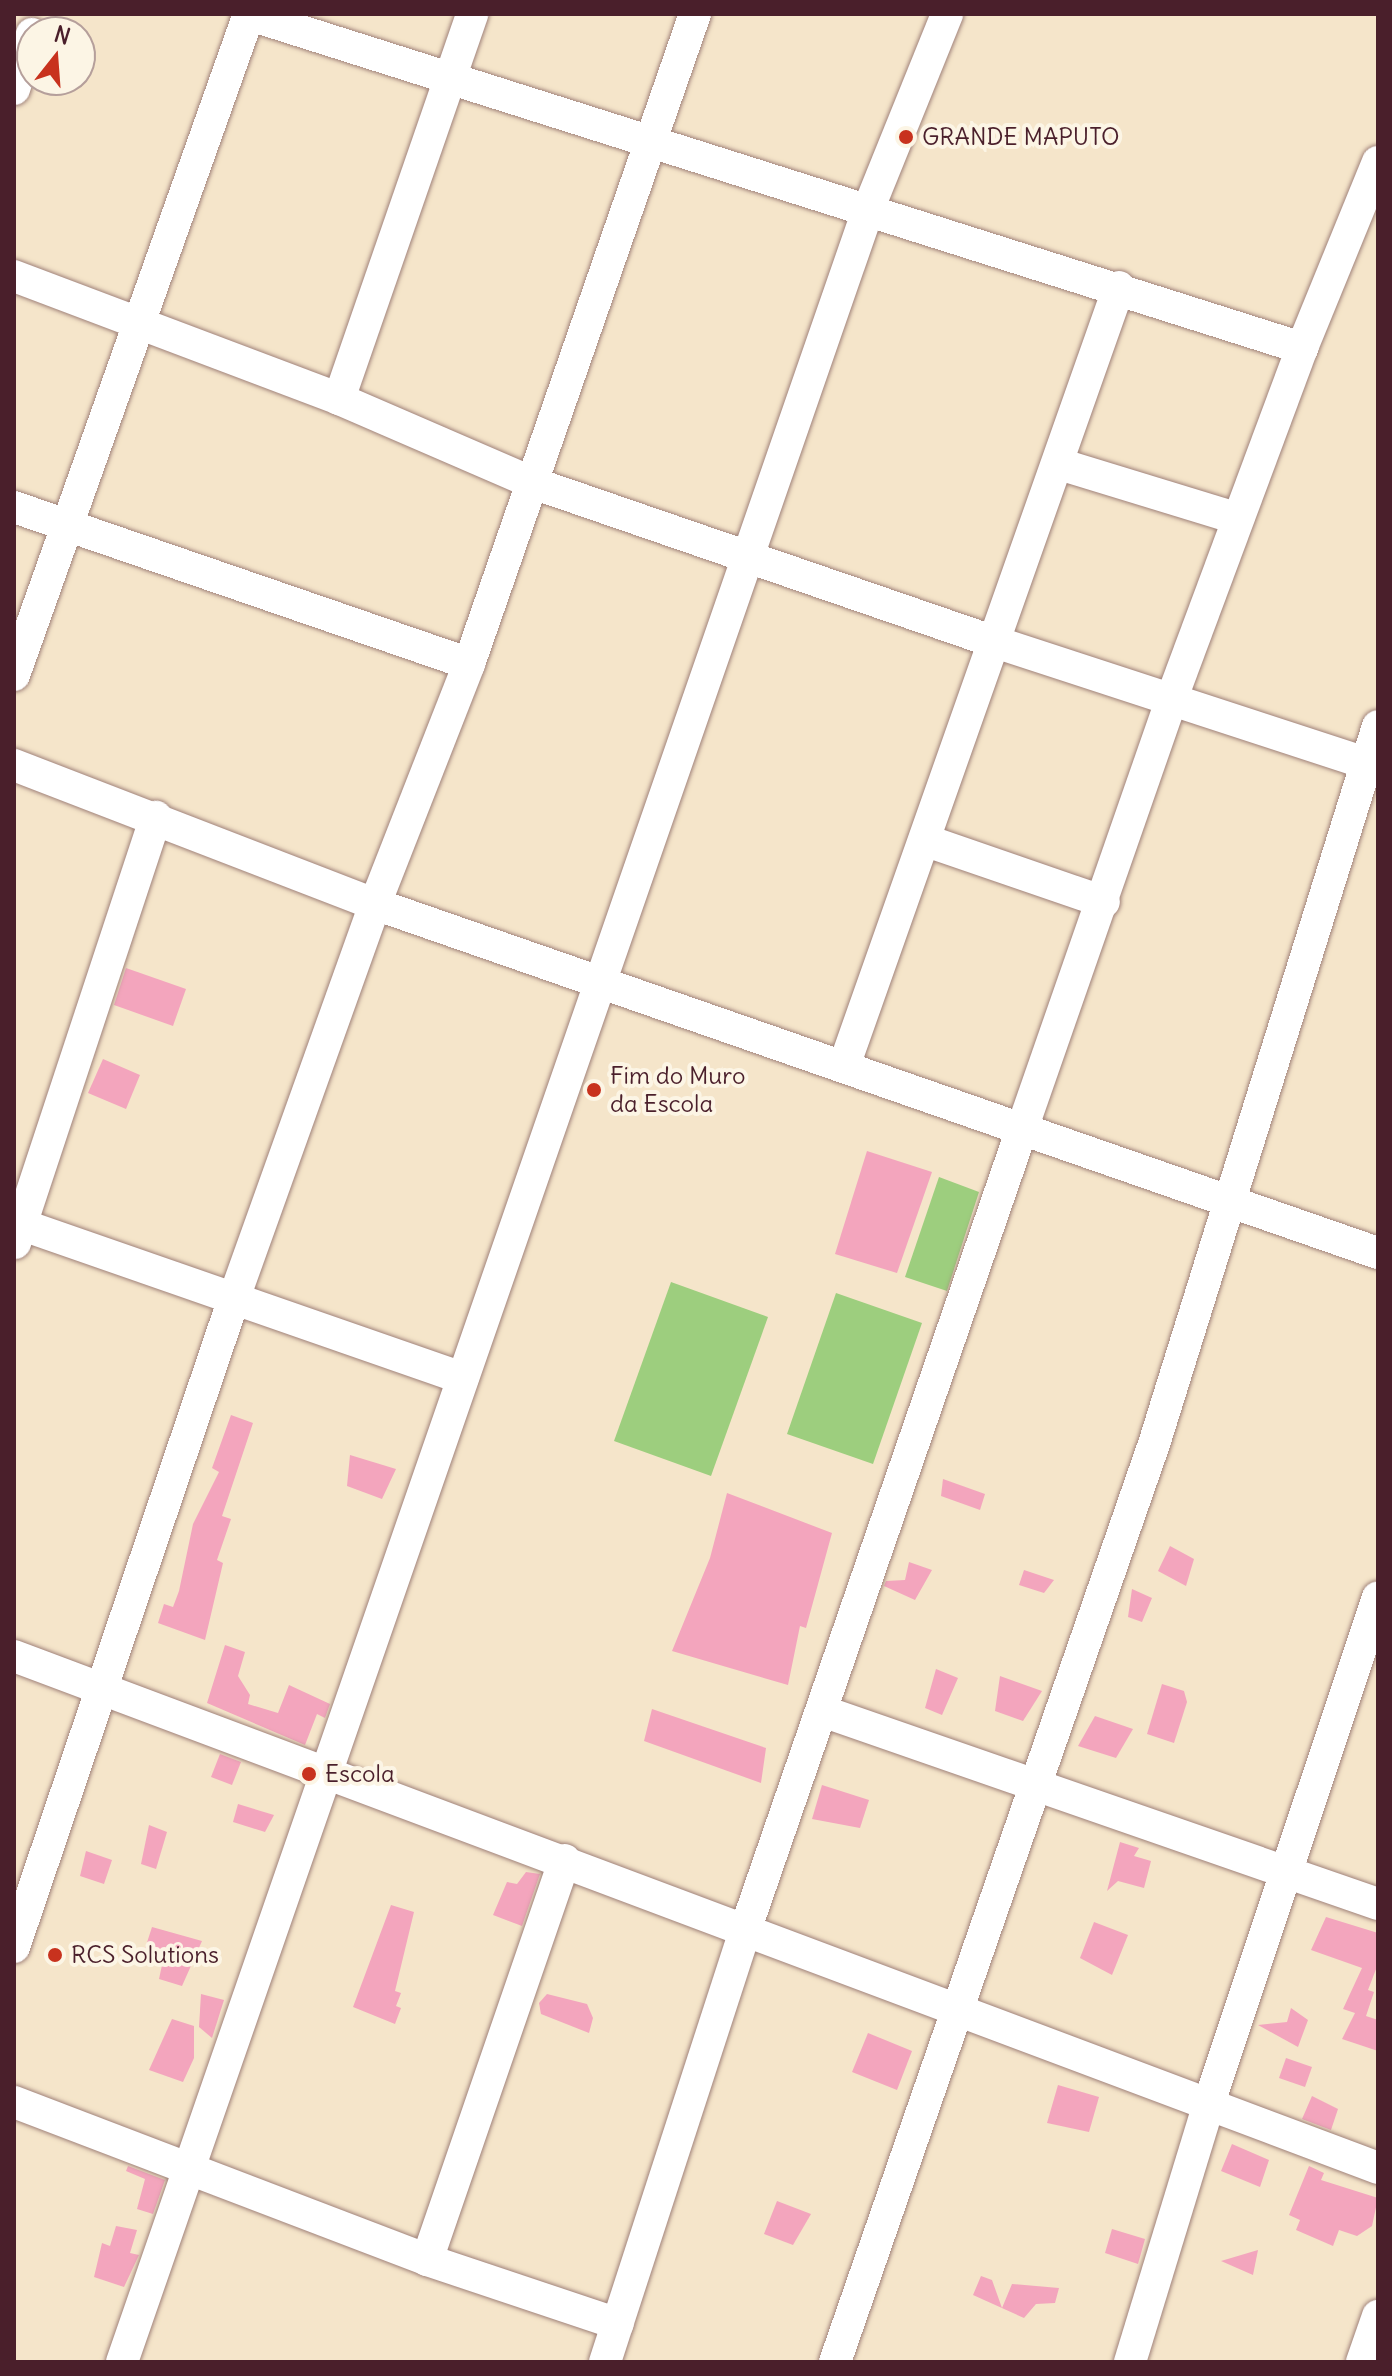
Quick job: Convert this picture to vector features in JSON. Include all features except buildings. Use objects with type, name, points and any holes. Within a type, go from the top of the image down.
[{"type":"street","points":[[14,675],[71,526],[137,319],[249,14],[448,81],[649,140],[1119,287],[1302,348]]},
{"type":"street","points":[[339,399],[472,14]]},
{"type":"street","points":[[14,1947],[234,1298],[375,904],[469,664],[695,14]]},
{"type":"street","points":[[122,2362],[868,210],[947,14]]},
{"type":"street","points":[[605,2362],[746,1928],[825,1712],[1171,701],[1236,518],[1378,162]]},
{"type":"street","points":[[14,276],[137,319],[339,399],[533,483],[995,642],[1365,763]]},
{"type":"street","points":[[844,1066],[927,841],[1119,287]]},
{"type":"street","points":[[1059,464],[1236,518]]},
{"type":"street","points":[[14,507],[469,664]]},
{"type":"street","points":[[835,2362],[1154,1444],[1378,726]]},
{"type":"street","points":[[14,765],[156,817],[375,904],[1378,1253]]},
{"type":"street","points":[[156,817],[16,1230],[234,1298],[463,1378]]},
{"type":"street","points":[[927,841],[1104,902]]},
{"type":"street","points":[[1130,2362],[1209,2103],[1378,1597]]},
{"type":"street","points":[[14,1656],[327,1770],[1378,2168]]},
{"type":"street","points":[[825,1712],[1034,1788],[1378,1904]]},
{"type":"street","points":[[427,2260],[565,1860]]},
{"type":"street","points":[[14,2102],[190,2166],[427,2260],[618,2324]]},
{"type":"street","points":[[1362,2362],[1378,2316]]},
{"type":"green space","points":[[939,1177],[979,1192],[947,1291],[905,1277]]},
{"type":"green space","points":[[671,1282],[768,1317],[711,1476],[614,1441]]},
{"type":"green space","points":[[836,1293],[922,1323],[873,1464],[787,1434]]},
{"type":"place","name":"GRANDE MAPUTO","points":[[906,137]]},
{"type":"place","name":"Fim do Muro da Escola","points":[[594,1090]]},
{"type":"place","name":"Escola","points":[[309,1774]]},
{"type":"place","name":"RCS Solutions","points":[[55,1955]]}]
